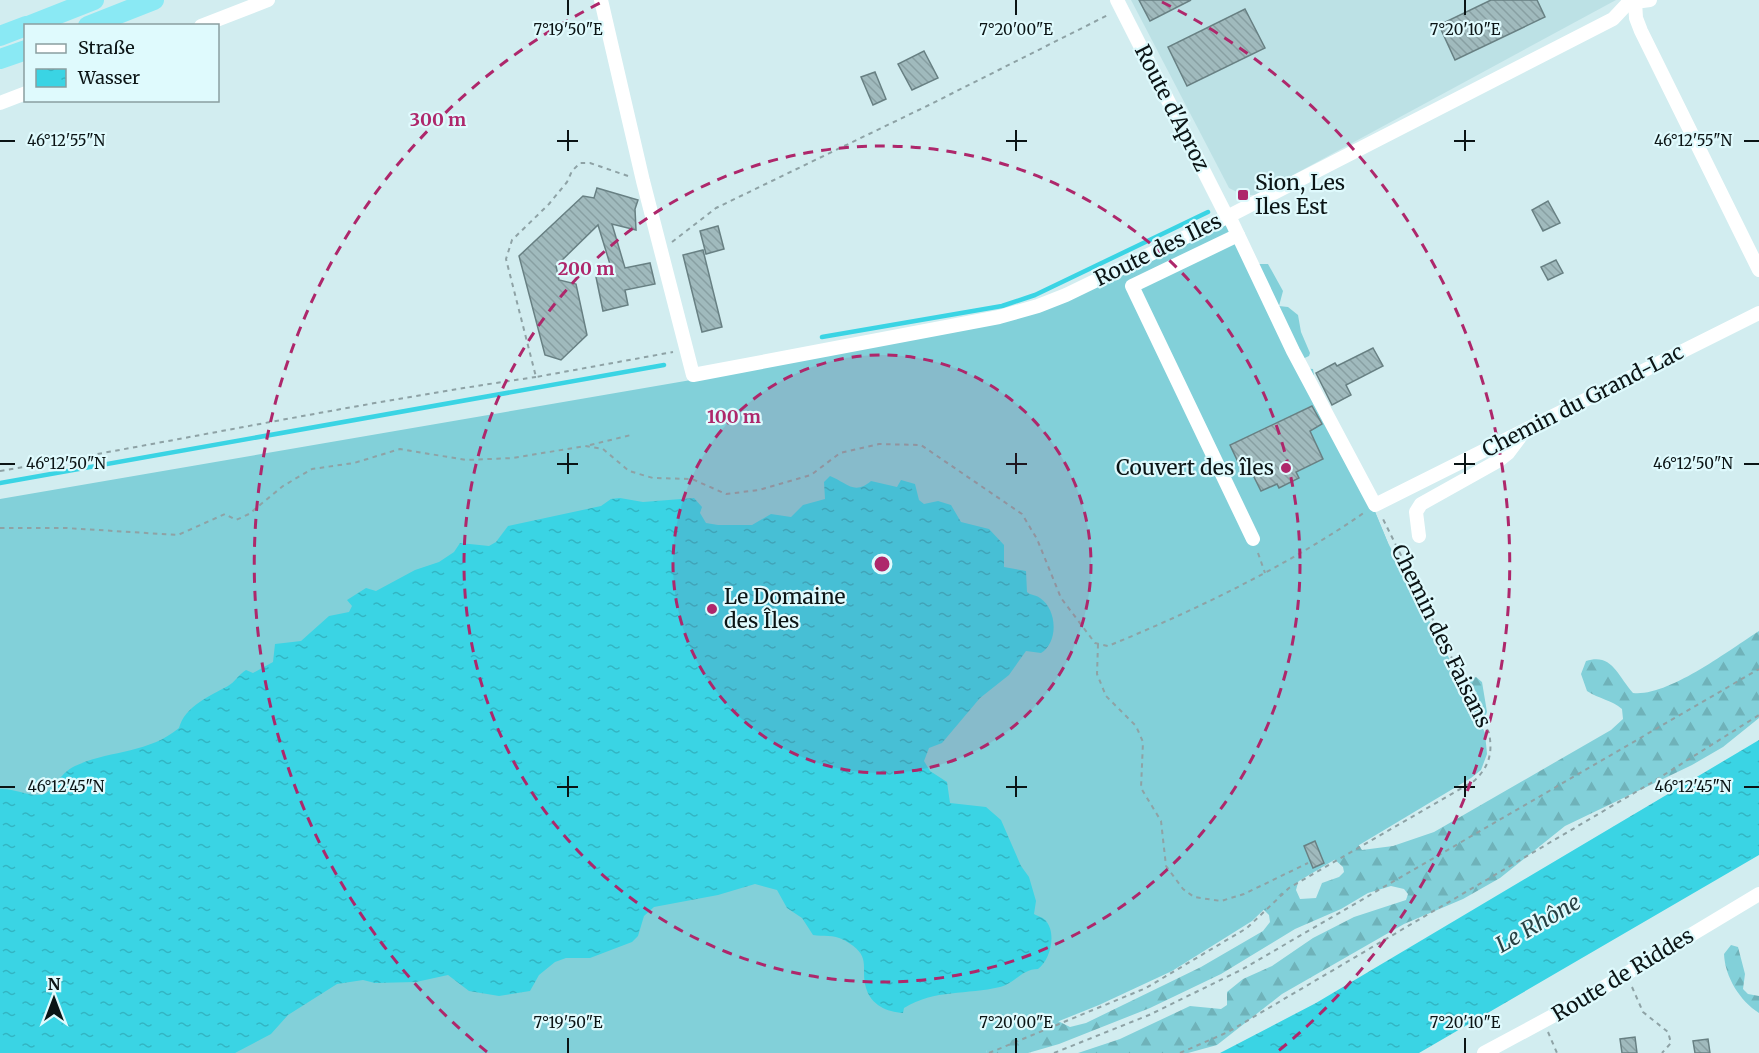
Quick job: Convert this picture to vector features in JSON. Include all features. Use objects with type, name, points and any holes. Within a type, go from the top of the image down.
[{"type":"highway","points":[[32,24],[94,0]]},
{"type":"highway","points":[[93,24],[154,0]]},
{"type":"highway","points":[[0,36],[24,27]]},
{"type":"highway","points":[[0,59],[24,51]]},
{"type":"street","points":[[206,24],[268,0]]},
{"type":"street","points":[[601,0],[642,181],[686,350]]},
{"type":"street","points":[[1650,0],[1631,1],[1641,31],[1759,270]]},
{"type":"street","name":"Route des Iles","points":[[686,350],[693,375],[1017,313],[1066,295],[1228,216],[1613,19],[1631,1]]},
{"type":"street","name":"Route d'Aproz","points":[[1119,4],[1228,216]]},
{"type":"street","points":[[0,103],[24,94]]},
{"type":"street","points":[[1228,216],[1293,351],[1375,504]]},
{"type":"street","points":[[1238,235],[1132,286],[1253,539]]},
{"type":"street","name":"Chemin du Grand-Lac","points":[[1375,504],[1759,313]]},
{"type":"street","points":[[1419,536],[1416,512],[1421,504],[1498,461],[1508,453],[1524,431]]},
{"type":"street","name":"Route de Riddes","points":[[1484,1053],[1544,1021],[1759,894]]},
{"type":"path","points":[[661,252],[716,208],[919,111],[1119,4]]},
{"type":"path","points":[[536,377],[506,259],[512,240],[549,204],[580,163],[590,163],[642,181]]},
{"type":"path","points":[[0,471],[412,395],[536,377],[686,350]]},
{"type":"path","points":[[0,528],[66,528],[178,535],[225,514],[236,520],[249,514],[283,486],[312,469],[354,463],[400,449],[466,460],[513,458],[587,446],[631,435]]},
{"type":"path","points":[[587,446],[603,449],[629,471],[654,478],[692,479],[726,494],[759,490],[811,475],[840,453],[879,444],[921,446],[1022,514],[1037,539],[1061,598],[1084,632],[1098,644],[1108,646],[1265,573],[1336,532],[1375,504]]},
{"type":"path","name":"Chemin des Faisans","points":[[988,1053],[1146,988],[1246,928],[1289,888],[1474,781],[1483,772],[1490,754],[1489,733],[1375,504]]},
{"type":"path","points":[[1253,539],[1265,573]]},
{"type":"path","points":[[1098,644],[1097,674],[1106,696],[1120,706],[1136,726],[1143,742],[1142,788],[1161,821],[1166,866],[1184,889],[1194,897],[1221,901],[1244,894],[1308,863]]},
{"type":"path","points":[[1054,1053],[1149,1015],[1241,970],[1759,669]]},
{"type":"path","points":[[1180,1053],[1238,1026],[1641,788],[1759,715]]},
{"type":"path","points":[[1625,974],[1643,1012],[1668,1032],[1671,1043],[1662,1053]]},
{"type":"path","points":[[1544,1021],[1557,1053]]},
{"type":"shaded area","points":[[1131,0],[1616,0],[1256,195],[1243,195],[1229,188]]},
{"type":"green space","name":"Le Domaine des Îles","points":[[1224,224],[1229,226],[1251,264],[1268,264],[1283,291],[1279,306],[1288,307],[1298,315],[1301,332],[1310,353],[1309,356],[1296,362],[1302,368],[1313,369],[1314,375],[1308,385],[1356,466],[1388,543],[1458,675],[1485,733],[1487,754],[1481,770],[1471,778],[1284,890],[1252,921],[1172,971],[1099,1005],[987,1050],[986,1053],[0,1053],[0,499],[691,380],[998,321]]},
{"type":"green space","points":[[1356,466],[1388,543],[1412,638],[1470,697],[1477,693],[1470,684],[1471,679],[1476,677],[1482,682],[1487,712],[1481,727],[1301,872],[1296,890],[1300,899],[1316,898],[1322,883],[1339,877],[1344,872],[1343,867],[1333,858],[1357,843],[1362,850],[1393,846],[1434,832],[1611,730],[1623,719],[1622,709],[1587,691],[1581,674],[1586,661],[1595,659],[1608,663],[1633,693],[1647,692],[1663,688],[1698,671],[1759,631],[1759,718],[1723,747],[1692,765],[1565,826],[1500,878],[1463,899],[1404,924],[1282,994],[1217,1045],[1188,1053],[1078,1053],[1120,1039],[1190,1006],[1221,1009],[1227,1005],[1227,992],[1243,979],[1272,966],[1313,938],[1354,917],[1406,900],[1408,894],[1404,889],[1391,886],[1368,893],[1341,909],[1295,929],[1221,974],[1150,1008],[1059,1044],[1028,1053],[986,1053],[993,1028]],"holes":[[[1263,909],[1269,915],[1270,922],[1263,931],[1201,967],[1086,1023],[1070,1027],[1058,1021]]]},
{"type":"green space","points":[[1731,945],[1738,947],[1745,974],[1743,989],[1748,994],[1759,996],[1759,1013],[1740,995],[1727,971],[1724,954]]},
{"type":"water","points":[[830,476],[855,488],[871,481],[897,487],[901,480],[915,484],[919,500],[924,504],[938,501],[951,505],[961,522],[989,529],[1004,545],[1004,567],[1026,571],[1027,592],[1046,603],[1053,617],[1053,634],[1047,648],[1041,653],[1026,651],[1009,675],[980,698],[942,743],[929,748],[924,761],[930,771],[947,782],[950,803],[986,807],[1001,820],[1021,866],[1029,877],[1036,901],[1034,914],[1045,920],[1051,933],[1049,953],[1038,969],[1027,971],[1000,987],[939,995],[904,1008],[903,1013],[891,1011],[880,1007],[868,994],[864,962],[859,951],[840,938],[813,935],[802,918],[787,908],[777,890],[755,884],[718,895],[654,907],[644,916],[638,936],[632,942],[590,958],[566,958],[555,962],[539,975],[530,991],[499,996],[469,991],[448,975],[416,982],[375,983],[363,980],[337,984],[288,1015],[271,1034],[235,1053],[0,1053],[0,789],[36,795],[45,794],[64,773],[75,766],[154,743],[179,728],[186,714],[199,702],[230,684],[246,670],[253,673],[273,662],[275,644],[301,641],[329,616],[349,612],[352,606],[347,600],[366,588],[376,591],[415,570],[439,562],[454,552],[460,543],[489,546],[496,542],[508,526],[601,506],[611,499],[620,498],[643,502],[694,498],[702,507],[700,513],[706,523],[752,525],[771,514],[791,517],[803,505],[825,499],[824,482]]},
{"type":"water","name":"Le Rhône","points":[[1759,740],[1759,855],[1419,1053],[1220,1053],[1316,1003]]},
{"type":"building","points":[[1139,0],[1191,0],[1150,21]]},
{"type":"building","points":[[1491,0],[1537,0],[1545,17],[1455,60],[1439,25]]},
{"type":"building","points":[[1245,9],[1265,48],[1187,86],[1168,47]]},
{"type":"building","points":[[924,51],[938,78],[912,90],[898,64]]},
{"type":"building","points":[[875,72],[886,99],[873,105],[861,77]]},
{"type":"building","points":[[597,188],[638,200],[635,209],[636,230],[612,224],[625,268],[650,263],[655,284],[625,290],[628,305],[603,311],[596,277],[613,274],[598,225],[556,266],[559,280],[576,284],[587,335],[561,360],[545,355],[519,256],[583,196],[594,198]]},
{"type":"building","points":[[1548,201],[1560,223],[1543,231],[1532,210]]},
{"type":"building","points":[[718,226],[724,249],[706,254],[700,231]]},
{"type":"building","points":[[703,250],[722,327],[702,332],[683,255]]},
{"type":"building","points":[[1556,260],[1563,273],[1548,280],[1541,267]]},
{"type":"building","points":[[1373,348],[1383,366],[1346,385],[1351,395],[1332,405],[1316,373],[1335,363],[1337,366]]},
{"type":"building","points":[[1312,406],[1322,424],[1310,431],[1323,459],[1296,472],[1299,478],[1279,488],[1277,484],[1261,491],[1246,461],[1239,464],[1230,445]]},
{"type":"building","points":[[1315,841],[1324,863],[1313,868],[1304,846]]},
{"type":"building","points":[[1635,1037],[1637,1053],[1622,1053],[1620,1039]]},
{"type":"building","points":[[1708,1039],[1710,1053],[1695,1053],[1693,1041]]},
{"type":"waterway","points":[[822,337],[1002,306],[1035,295],[1208,212]]},
{"type":"waterway","points":[[0,483],[664,365]]},
{"type":"place","name":"Sion, Les Iles Est","points":[[1243,195]]},
{"type":"place","name":"Couvert des îles","points":[[1286,468]]},
{"type":"place","name":"Le Domaine des Îles","points":[[712,609]]}]
